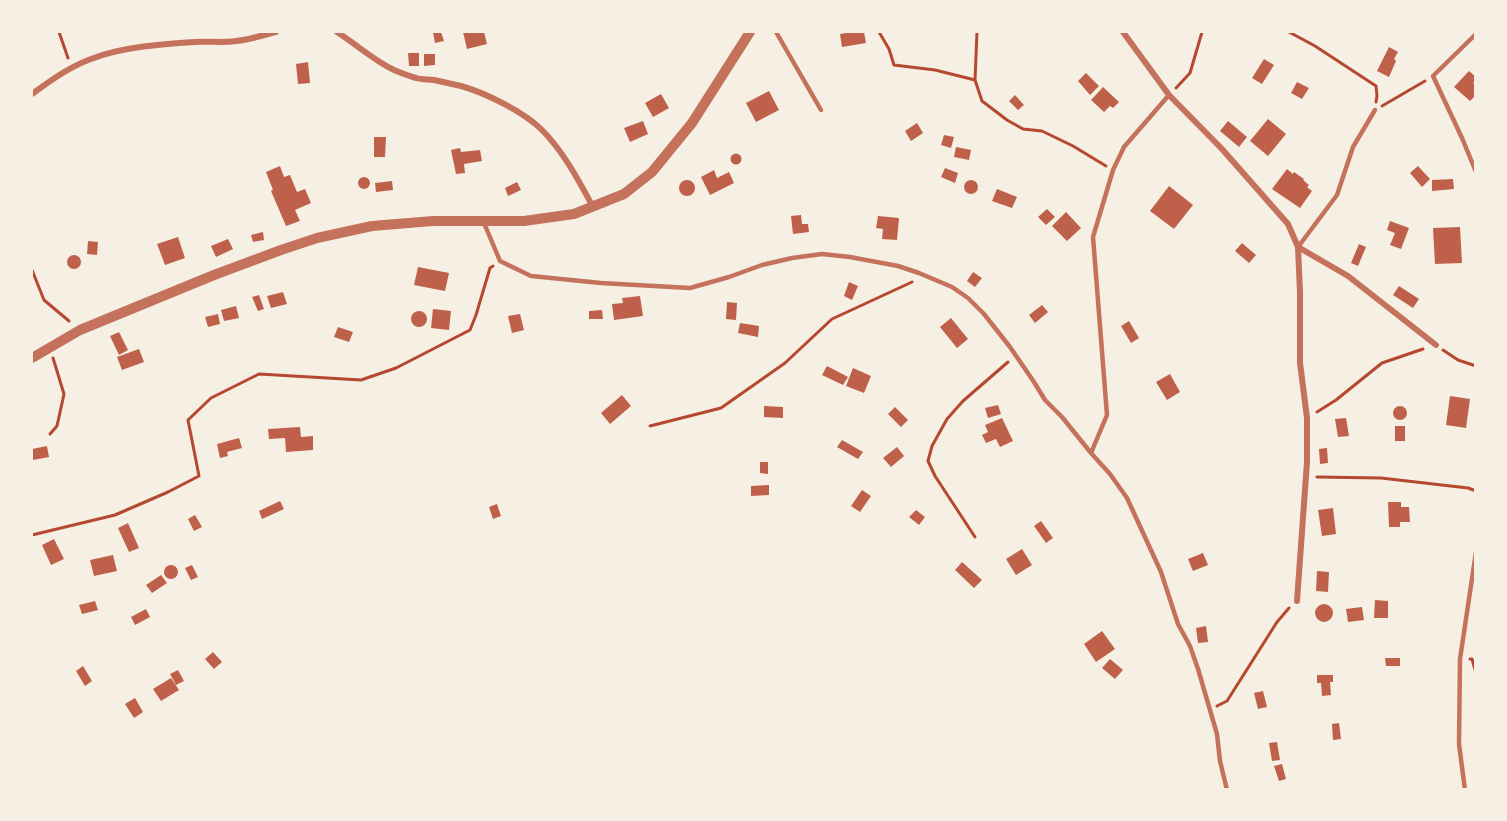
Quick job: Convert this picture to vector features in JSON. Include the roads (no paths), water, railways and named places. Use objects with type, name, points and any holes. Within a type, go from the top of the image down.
[{"type":"street","points":[[32,94],[52,79],[91,58],[154,45],[236,41],[276,32]]},
{"type":"street","points":[[337,32],[375,60],[394,69],[415,78],[464,87],[499,102],[531,120],[543,131],[579,180],[593,207]]},
{"type":"street","points":[[32,358],[80,330],[214,275],[317,238],[372,226],[433,221],[534,220],[574,214],[624,194],[652,172],[692,123],[750,32]]},
{"type":"street","points":[[1123,32],[1169,95],[1222,149],[1288,224],[1298,247],[1300,363],[1307,418],[1306,476],[1297,601]]},
{"type":"street","points":[[1298,247],[1348,276],[1436,345]]},
{"type":"lane","points":[[776,32],[821,110]]},
{"type":"lane","points":[[1476,34],[1433,76],[1476,172]]},
{"type":"lane","points":[[1091,453],[1107,415],[1093,237],[1113,170],[1124,147],[1169,95]]},
{"type":"lane","points":[[1298,247],[1337,195],[1353,147],[1375,110]]},
{"type":"lane","points":[[483,220],[500,261],[531,276],[690,288],[762,265],[822,254],[898,266],[952,287],[968,298],[984,314],[1016,355],[1045,400],[1110,474],[1127,498],[1161,572],[1178,624],[1190,646],[1217,734],[1220,761],[1227,789]]},
{"type":"lane","points":[[1465,789],[1459,744],[1460,659],[1476,552]]}]
